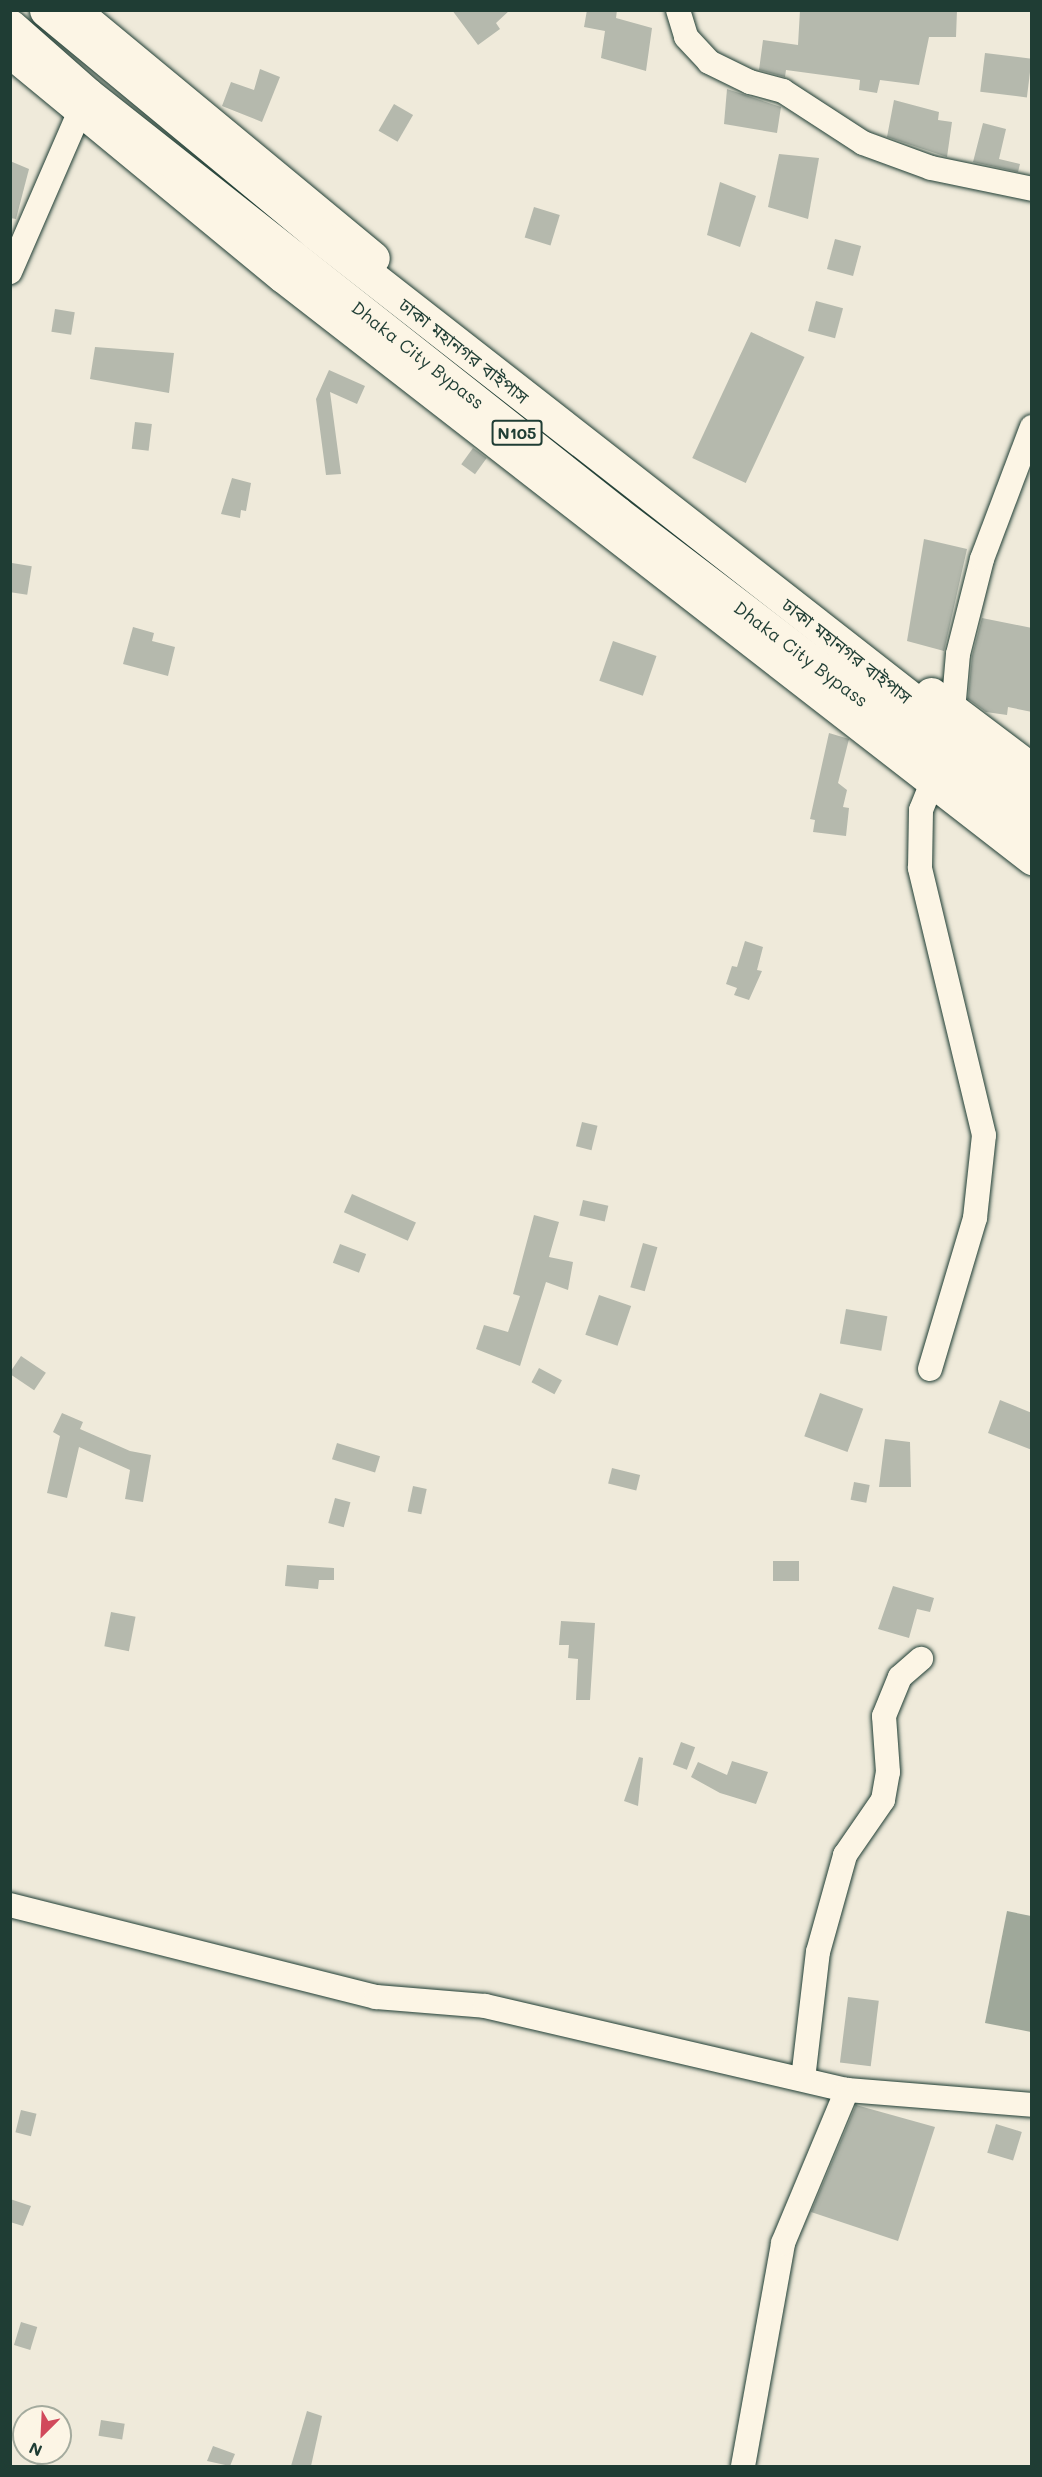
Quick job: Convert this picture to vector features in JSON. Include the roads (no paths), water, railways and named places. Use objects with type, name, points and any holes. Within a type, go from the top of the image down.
[{"type":"main road","name":"ঢাকা মহানগর বাইপাস","points":[[46,10],[314,232],[1032,793]]},
{"type":"main road","points":[[74,10],[326,221],[953,711],[1032,770]]},
{"type":"main road","name":"Dhaka City Bypass","points":[[10,26],[87,94],[580,484],[1032,830]]},
{"type":"main road","points":[[10,51],[283,276],[614,531],[932,783],[1032,858]]},
{"type":"street","points":[[678,10],[686,37],[709,62],[750,82],[783,91],[863,143],[931,168],[1032,189]]},
{"type":"street","points":[[10,272],[80,111]]},
{"type":"street","points":[[953,711],[958,654],[982,559],[1032,427]]},
{"type":"street","points":[[930,1369],[975,1218],[984,1135],[920,868],[921,810],[932,783]]},
{"type":"street","points":[[803,2079],[818,1952],[845,1855],[883,1800],[888,1772],[884,1716],[900,1677],[921,1659]]},
{"type":"street","points":[[10,1905],[376,1997],[485,2006],[847,2090],[1032,2105]]},
{"type":"street","points":[[743,2466],[783,2244],[847,2090]]}]
